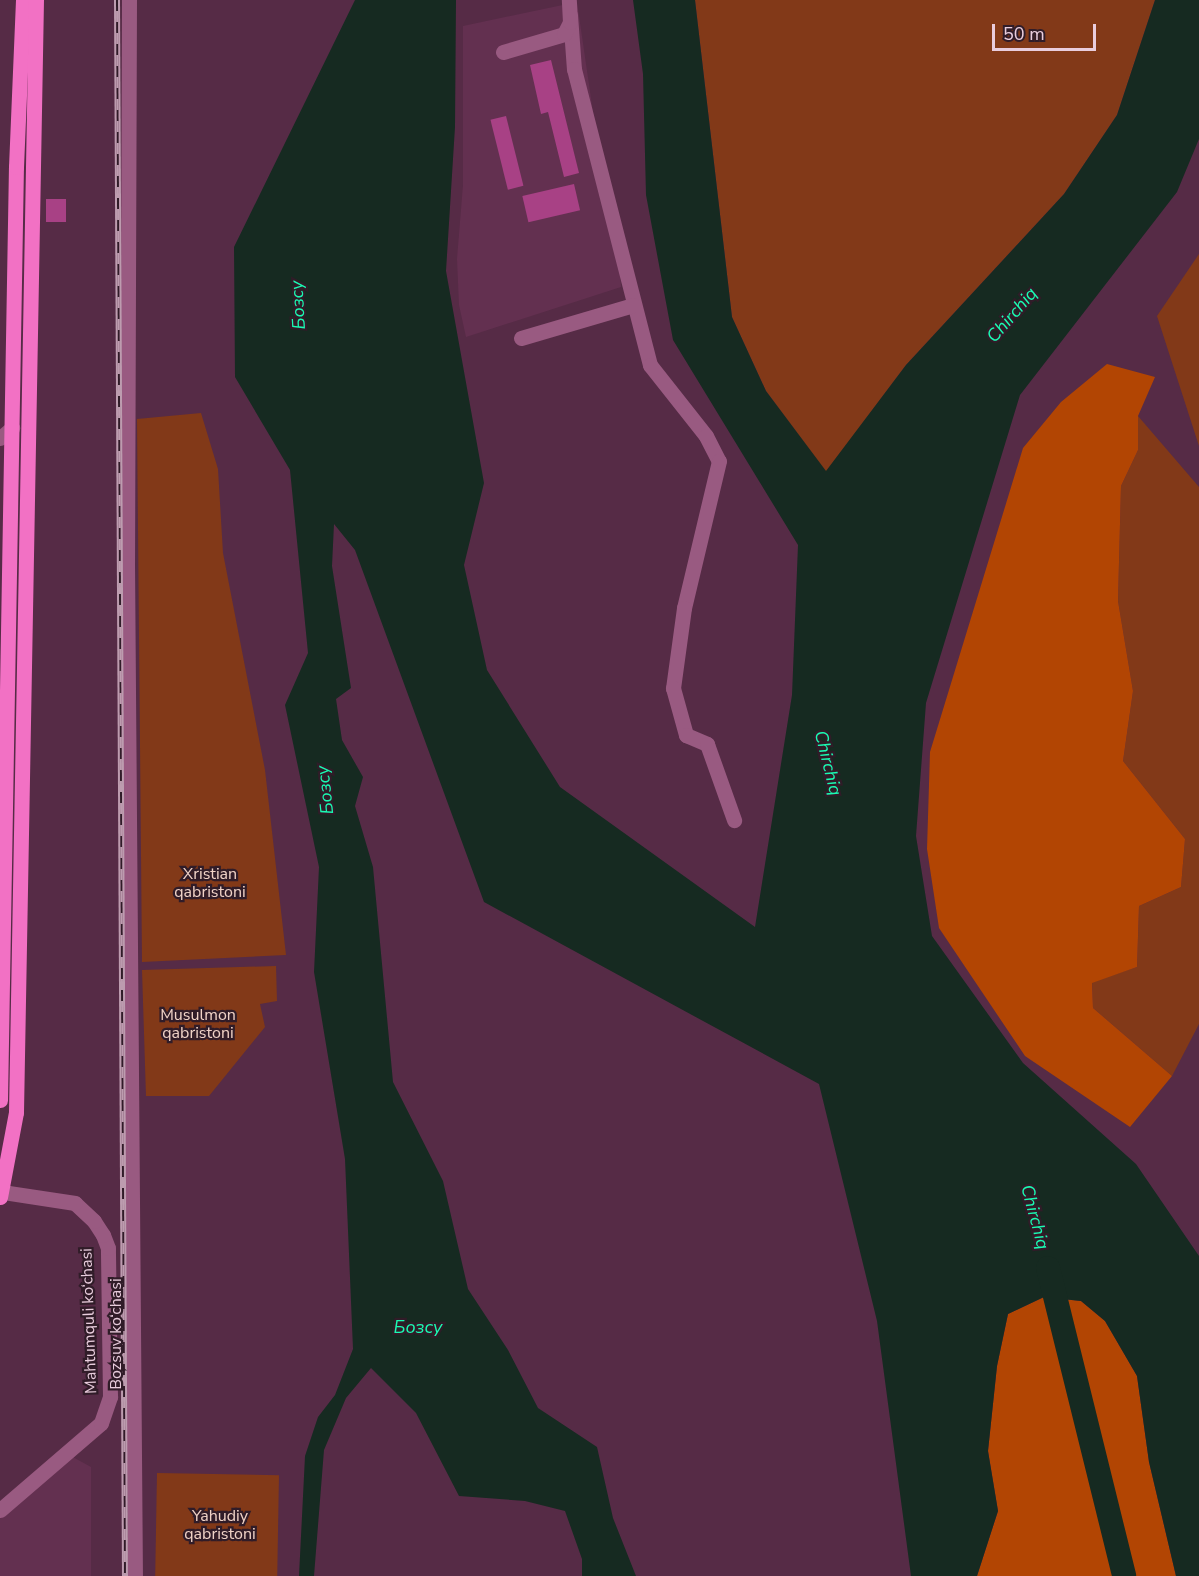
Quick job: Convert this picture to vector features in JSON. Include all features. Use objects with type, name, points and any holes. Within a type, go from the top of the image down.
[{"type":"main road","points":[[0,1100],[6,433],[22,0]]},
{"type":"main road","points":[[1,1195],[16,1112],[36,0]]},
{"type":"street","name":"Bozsuv ko‘chasi","points":[[129,0],[127,563],[133,1093],[135,1576]]},
{"type":"street","points":[[503,52],[551,40],[567,30],[570,7]]},
{"type":"street","points":[[570,7],[574,69],[650,364],[706,436],[719,461],[684,608],[673,688],[686,735],[707,744],[734,820]]},
{"type":"street","points":[[551,40],[563,41],[572,49]]},
{"type":"street","points":[[521,338],[633,305]]},
{"type":"street","name":"Mahtumquli ko‘chasi","points":[[0,1510],[101,1423],[110,1397],[108,1248],[103,1235],[94,1221],[75,1203],[1,1195]]},
{"type":"shaded area","points":[[577,2],[594,119],[618,240],[621,287],[466,337],[459,305],[457,259],[463,185],[463,26]]},
{"type":"shaded area","points":[[1107,364],[1155,377],[1138,416],[1138,450],[1121,486],[1118,601],[1133,691],[1123,761],[1185,839],[1181,887],[1139,906],[1137,967],[1092,983],[1093,1008],[1172,1076],[1130,1127],[1025,1056],[939,928],[927,849],[930,752],[1023,448],[1061,402]]},
{"type":"shaded area","points":[[1044,1297],[1081,1301],[1105,1321],[1137,1376],[1149,1462],[1176,1576],[977,1576],[998,1511],[988,1451],[997,1366],[1008,1314]]},
{"type":"shaded area","points":[[69,1455],[91,1467],[91,1576],[0,1576],[0,1515]]},
{"type":"green space","points":[[695,0],[1155,0],[1117,115],[1064,194],[906,365],[826,472],[766,391],[732,317]]},
{"type":"green space","points":[[1199,254],[1199,446],[1157,316]]},
{"type":"green space","name":"Xristian qabristoni","points":[[201,413],[218,469],[223,553],[265,770],[286,955],[142,962],[137,419]]},
{"type":"green space","points":[[1138,416],[1199,487],[1199,1024],[1172,1076],[1093,1008],[1092,982],[1137,967],[1139,906],[1181,887],[1185,839],[1123,761],[1133,691],[1118,601],[1121,486],[1138,450]]},
{"type":"green space","name":"Musulmon qabristoni","points":[[276,966],[277,1001],[260,1004],[265,1027],[209,1096],[146,1096],[142,970]]},
{"type":"green space","name":"Yahudiy qabristoni","points":[[157,1473],[279,1475],[277,1576],[155,1576]]},
{"type":"water","name":"Бозсу","points":[[355,0],[456,0],[455,127],[446,271],[484,483],[464,565],[487,670],[560,787],[755,927],[792,695],[798,545],[673,340],[646,195],[643,74],[633,0],[695,0],[732,317],[766,391],[826,471],[906,365],[1064,194],[1117,115],[1155,0],[1199,0],[1199,139],[1177,192],[1020,395],[926,703],[916,836],[932,936],[1023,1063],[1136,1164],[1199,1256],[1199,1576],[1176,1576],[1149,1462],[1137,1376],[1105,1321],[1081,1301],[1044,1297],[1008,1314],[997,1366],[988,1451],[998,1511],[977,1576],[911,1576],[877,1321],[819,1084],[484,902],[355,550],[334,524],[332,566],[351,688],[336,699],[342,740],[363,777],[355,806],[373,867],[393,1082],[443,1181],[468,1289],[508,1350],[538,1408],[597,1447],[613,1518],[636,1576],[582,1576],[582,1559],[565,1511],[525,1501],[459,1496],[416,1413],[371,1368],[346,1398],[324,1450],[314,1576],[299,1576],[305,1456],[318,1417],[335,1395],[353,1349],[345,1159],[314,972],[319,867],[285,705],[308,653],[290,470],[235,377],[234,247]]},
{"type":"building","points":[[551,60],[579,173],[564,177],[548,112],[541,114],[530,65]]},
{"type":"building","points":[[506,116],[523,186],[508,190],[490,120]]},
{"type":"building","points":[[574,184],[580,210],[528,222],[522,196]]},
{"type":"building","points":[[46,199],[66,199],[66,222],[46,222]]},
{"type":"waterway","name":"Chirchiq","points":[[1048,1268],[1124,1576]]},
{"type":"railway","points":[[117,0],[125,1576]]}]
